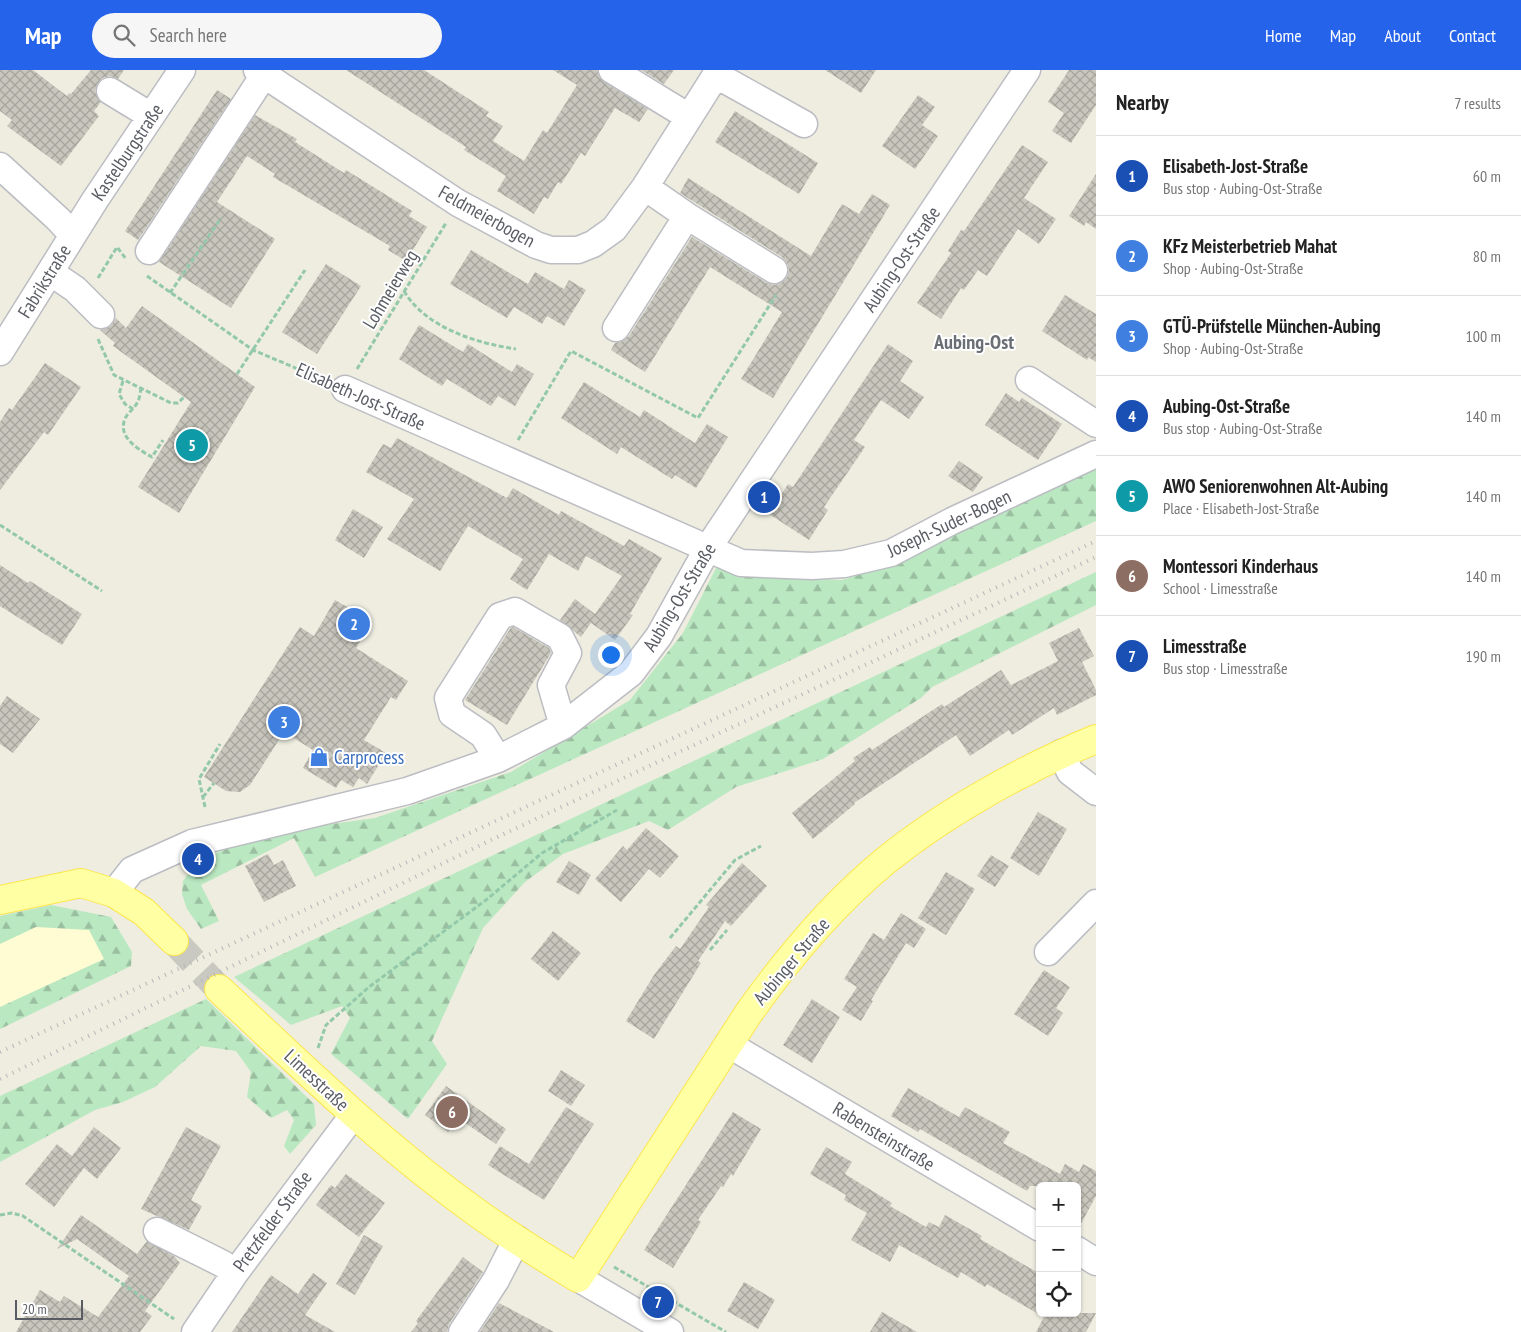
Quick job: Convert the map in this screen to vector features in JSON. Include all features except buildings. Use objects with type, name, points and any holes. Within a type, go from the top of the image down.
[{"type":"main road","name":"Aubinger Straße","points":[[578,1278],[728,1044],[774,978],[829,915],[884,862],[936,826],[995,788],[1061,753],[1096,739]]},
{"type":"main road","points":[[0,900],[81,883],[114,893],[144,912],[174,942]]},
{"type":"main road","name":"Limesstraße","points":[[219,989],[354,1114],[462,1202],[578,1278]]},
{"type":"street","name":"Kastelburgstraße","points":[[73,235],[182,70]]},
{"type":"street","points":[[612,70],[689,117]]},
{"type":"street","name":"Aubing-Ost-Straße","points":[[114,893],[132,870],[192,843],[407,791],[498,759],[563,726],[631,673],[659,636],[708,548],[1027,70]]},
{"type":"street","points":[[141,262],[261,72]]},
{"type":"street","name":"Feldmeierbogen","points":[[261,72],[458,203],[536,245],[551,250],[578,250],[604,238],[614,229],[645,187],[717,72]]},
{"type":"street","points":[[717,72],[804,124]]},
{"type":"street","points":[[110,91],[151,116]]},
{"type":"street","points":[[0,166],[58,218],[73,235]]},
{"type":"street","points":[[645,187],[687,216],[774,270]]},
{"type":"street","points":[[616,328],[687,216]]},
{"type":"street","name":"Fabrikstraße","points":[[0,352],[73,235]]},
{"type":"street","points":[[50,272],[75,289],[99,326]]},
{"type":"street","points":[[1029,380],[1096,424]]},
{"type":"street","name":"Elisabeth-Jost-Straße","points":[[345,389],[708,548]]},
{"type":"street","name":"Joseph-Suder-Bogen","points":[[708,548],[741,563],[812,566],[844,564],[891,553],[952,521],[1096,454]]},
{"type":"street","points":[[498,759],[483,735],[452,714],[448,698],[500,616],[515,611],[560,637],[568,653],[550,685],[563,726]]},
{"type":"street","points":[[1061,753],[1070,772],[1096,792]]},
{"type":"street","points":[[1048,952],[1096,903]]},
{"type":"street","name":"Rabensteinstraße","points":[[728,1044],[1038,1227]]},
{"type":"street","name":"Pretzfelder Straße","points":[[188,1328],[235,1273],[354,1114]]},
{"type":"street","points":[[157,1231],[223,1264],[235,1273]]},
{"type":"street","points":[[462,1332],[496,1280],[517,1239]]},
{"type":"street","points":[[1081,1253],[1096,1262]]},
{"type":"street","name":"Limesstraße","points":[[578,1278],[670,1332]]},
{"type":"path","name":"Lohmeierweg","points":[[345,389],[458,203]]},
{"type":"path","points":[[170,293],[221,218]]},
{"type":"path","name":"Elisabeth-Jost-Straße","points":[[117,247],[141,262],[170,293],[254,350],[345,389]]},
{"type":"path","points":[[236,374],[254,350],[306,270]]},
{"type":"path","points":[[507,460],[571,351],[698,418],[787,278],[774,270]]},
{"type":"path","points":[[404,291],[410,301],[440,324],[459,334],[495,346],[516,349]]},
{"type":"path","points":[[99,326],[110,368],[114,375],[171,403],[178,403],[184,397]]},
{"type":"path","points":[[123,381],[118,394],[125,404],[133,409]]},
{"type":"path","points":[[141,388],[138,402],[125,418],[124,429],[129,440],[152,457],[163,440]]},
{"type":"path","points":[[0,525],[102,591]]},
{"type":"path","points":[[204,807],[199,779],[220,744]]},
{"type":"path","points":[[202,798],[214,783]]},
{"type":"path","points":[[315,1055],[326,1025],[369,987],[486,900],[542,853],[617,810]]},
{"type":"path","points":[[670,938],[735,860],[761,846]]},
{"type":"path","points":[[710,950],[727,930]]},
{"type":"path","points":[[0,1215],[12,1213],[23,1216],[188,1328]]},
{"type":"path","points":[[592,1254],[726,1332]]},
{"type":"shaded area","points":[[50,907],[132,952],[0,1014],[0,918]]},
{"type":"green space","points":[[1096,468],[1096,521],[315,877],[294,838],[201,885],[219,921],[201,929],[187,909],[182,894],[183,881],[192,868],[214,854],[235,844],[295,829],[375,818],[511,772],[630,700],[683,633],[717,566],[763,577],[842,580],[886,566]]},
{"type":"green space","points":[[1096,572],[1096,605],[932,687],[921,698],[823,759],[736,787],[668,830],[649,821],[563,854],[525,882],[483,928],[432,1041],[447,1064],[408,1119],[331,1054],[350,1018],[342,1006],[291,1025],[234,977]]},
{"type":"green space","points":[[51,905],[111,917],[132,952],[131,966],[0,1029],[0,1007],[104,959],[89,930],[36,927],[0,944],[0,916]]},
{"type":"green space","points":[[206,999],[314,1104],[316,1125],[290,1154],[284,1146],[294,1120],[287,1110],[271,1118],[247,1097],[251,1072],[236,1051],[201,1046],[155,1087],[123,1102],[95,1110],[0,1162],[0,1096]]},
{"type":"tunnel","points":[[174,941],[219,989]]},
{"type":"railway","points":[[0,1052],[1096,541]]},
{"type":"railway","points":[[0,1079],[491,840],[1096,557]]},
{"type":"place","name":"AWO Seniorenwohnen Alt-Aubing","points":[[192,445]]},
{"type":"place","name":"Elisabeth-Jost-Straße","points":[[764,497]]},
{"type":"place","name":"KFz Meisterbetrieb Mahat","points":[[354,624]]},
{"type":"place","name":"GTÜ-Prüfstelle München-Aubing","points":[[284,722]]},
{"type":"place","name":"Carprocess","points":[[319,757]]},
{"type":"place","name":"Aubing-Ost-Straße","points":[[198,859]]},
{"type":"place","name":"Montessori Kinderhaus","points":[[452,1112]]},
{"type":"place","name":"Limesstraße","points":[[658,1302]]},
{"type":"district","name":"Aubing-Ost","points":[[974,342]]}]
